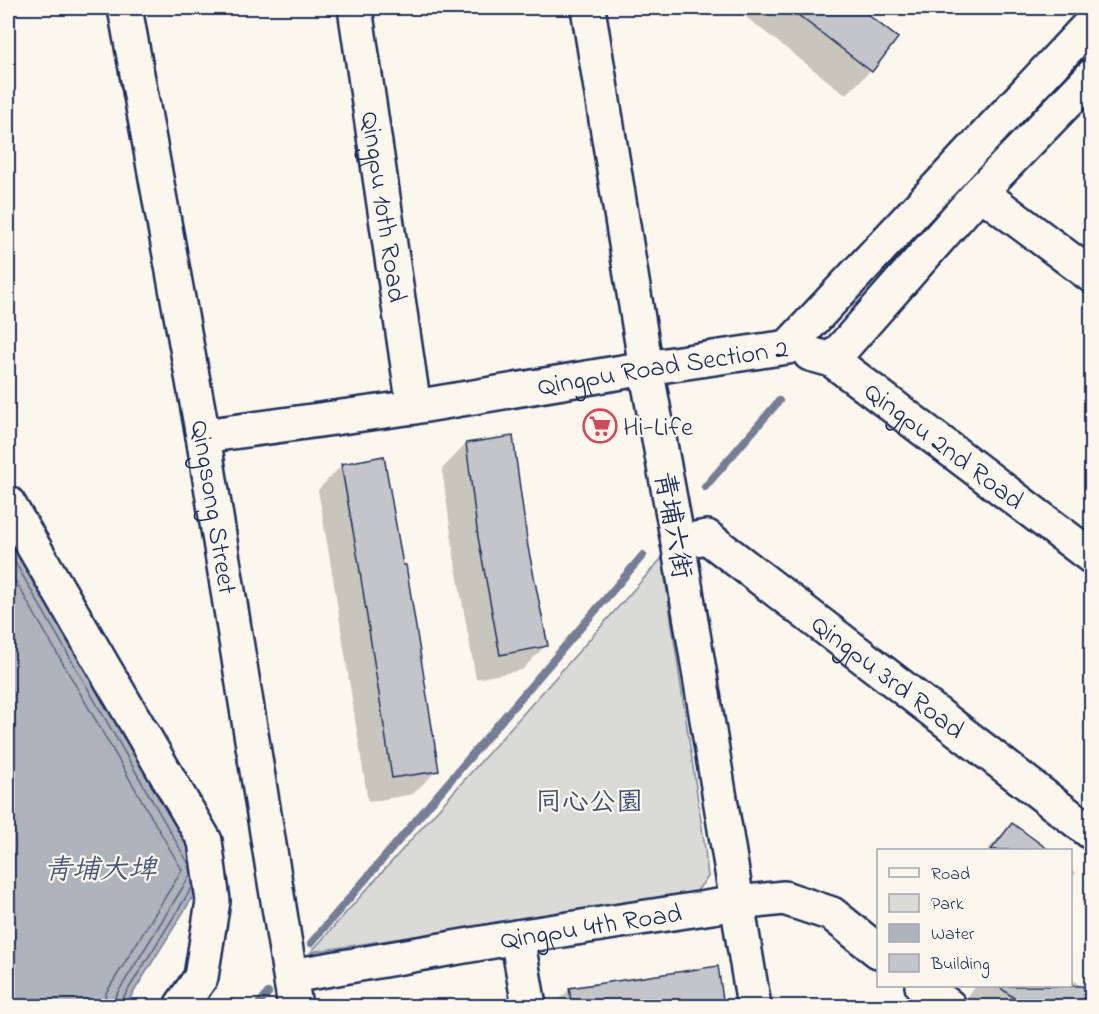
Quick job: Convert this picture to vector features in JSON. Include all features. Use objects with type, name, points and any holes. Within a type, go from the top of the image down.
[{"type":"street","name":"Qingsong Street","points":[[125,8],[203,436],[293,991]]},
{"type":"street","name":"Qingpu 10th Road","points":[[356,8],[414,407]]},
{"type":"street","name":"青埔六街","points":[[588,8],[646,369],[678,542],[754,1006]]},
{"type":"street","name":"Qingpu Road Section 2","points":[[203,436],[414,407],[788,347],[1092,22]]},
{"type":"street","points":[[832,360],[980,192],[1092,76]]},
{"type":"street","points":[[980,192],[1092,276]]},
{"type":"street","name":"Qingpu 2nd Road","points":[[788,347],[832,360],[1092,557]]},
{"type":"street","points":[[8,503],[205,841],[213,901],[201,977],[181,1006]]},
{"type":"street","name":"Qingpu 3rd Road","points":[[678,542],[707,537],[1092,833]]},
{"type":"street","name":"Qingpu 4th Road","points":[[293,991],[517,937],[784,898],[832,914],[877,949]]},
{"type":"street","points":[[517,937],[529,1006]]},
{"type":"street","points":[[923,987],[949,1006]]},
{"type":"green space","name":"同心公園","points":[[662,558],[708,877],[695,893],[311,952]]},
{"type":"water","name":"青埔大埤","points":[[8,523],[209,871],[125,1006],[8,1006]]},
{"type":"building","points":[[789,8],[859,8],[898,38],[872,72]]},
{"type":"building","points":[[513,436],[528,547],[548,646],[500,655],[478,537],[466,443]]},
{"type":"building","points":[[384,456],[403,565],[406,565],[439,771],[392,778],[341,464]]},
{"type":"building","points":[[1012,823],[1048,849],[992,849]]},
{"type":"building","points":[[718,966],[724,1006],[572,1006],[569,988]]},
{"type":"building","points":[[1082,986],[1092,993],[1092,1006],[1025,1006],[999,987]]},
{"type":"waterway","points":[[1034,113],[1089,49]]},
{"type":"waterway","points":[[705,487],[779,401]]},
{"type":"waterway","points":[[311,943],[643,555]]},
{"type":"waterway","points":[[257,1006],[268,993]]},
{"type":"place","name":"Hi-Life","points":[[600,426]]}]
